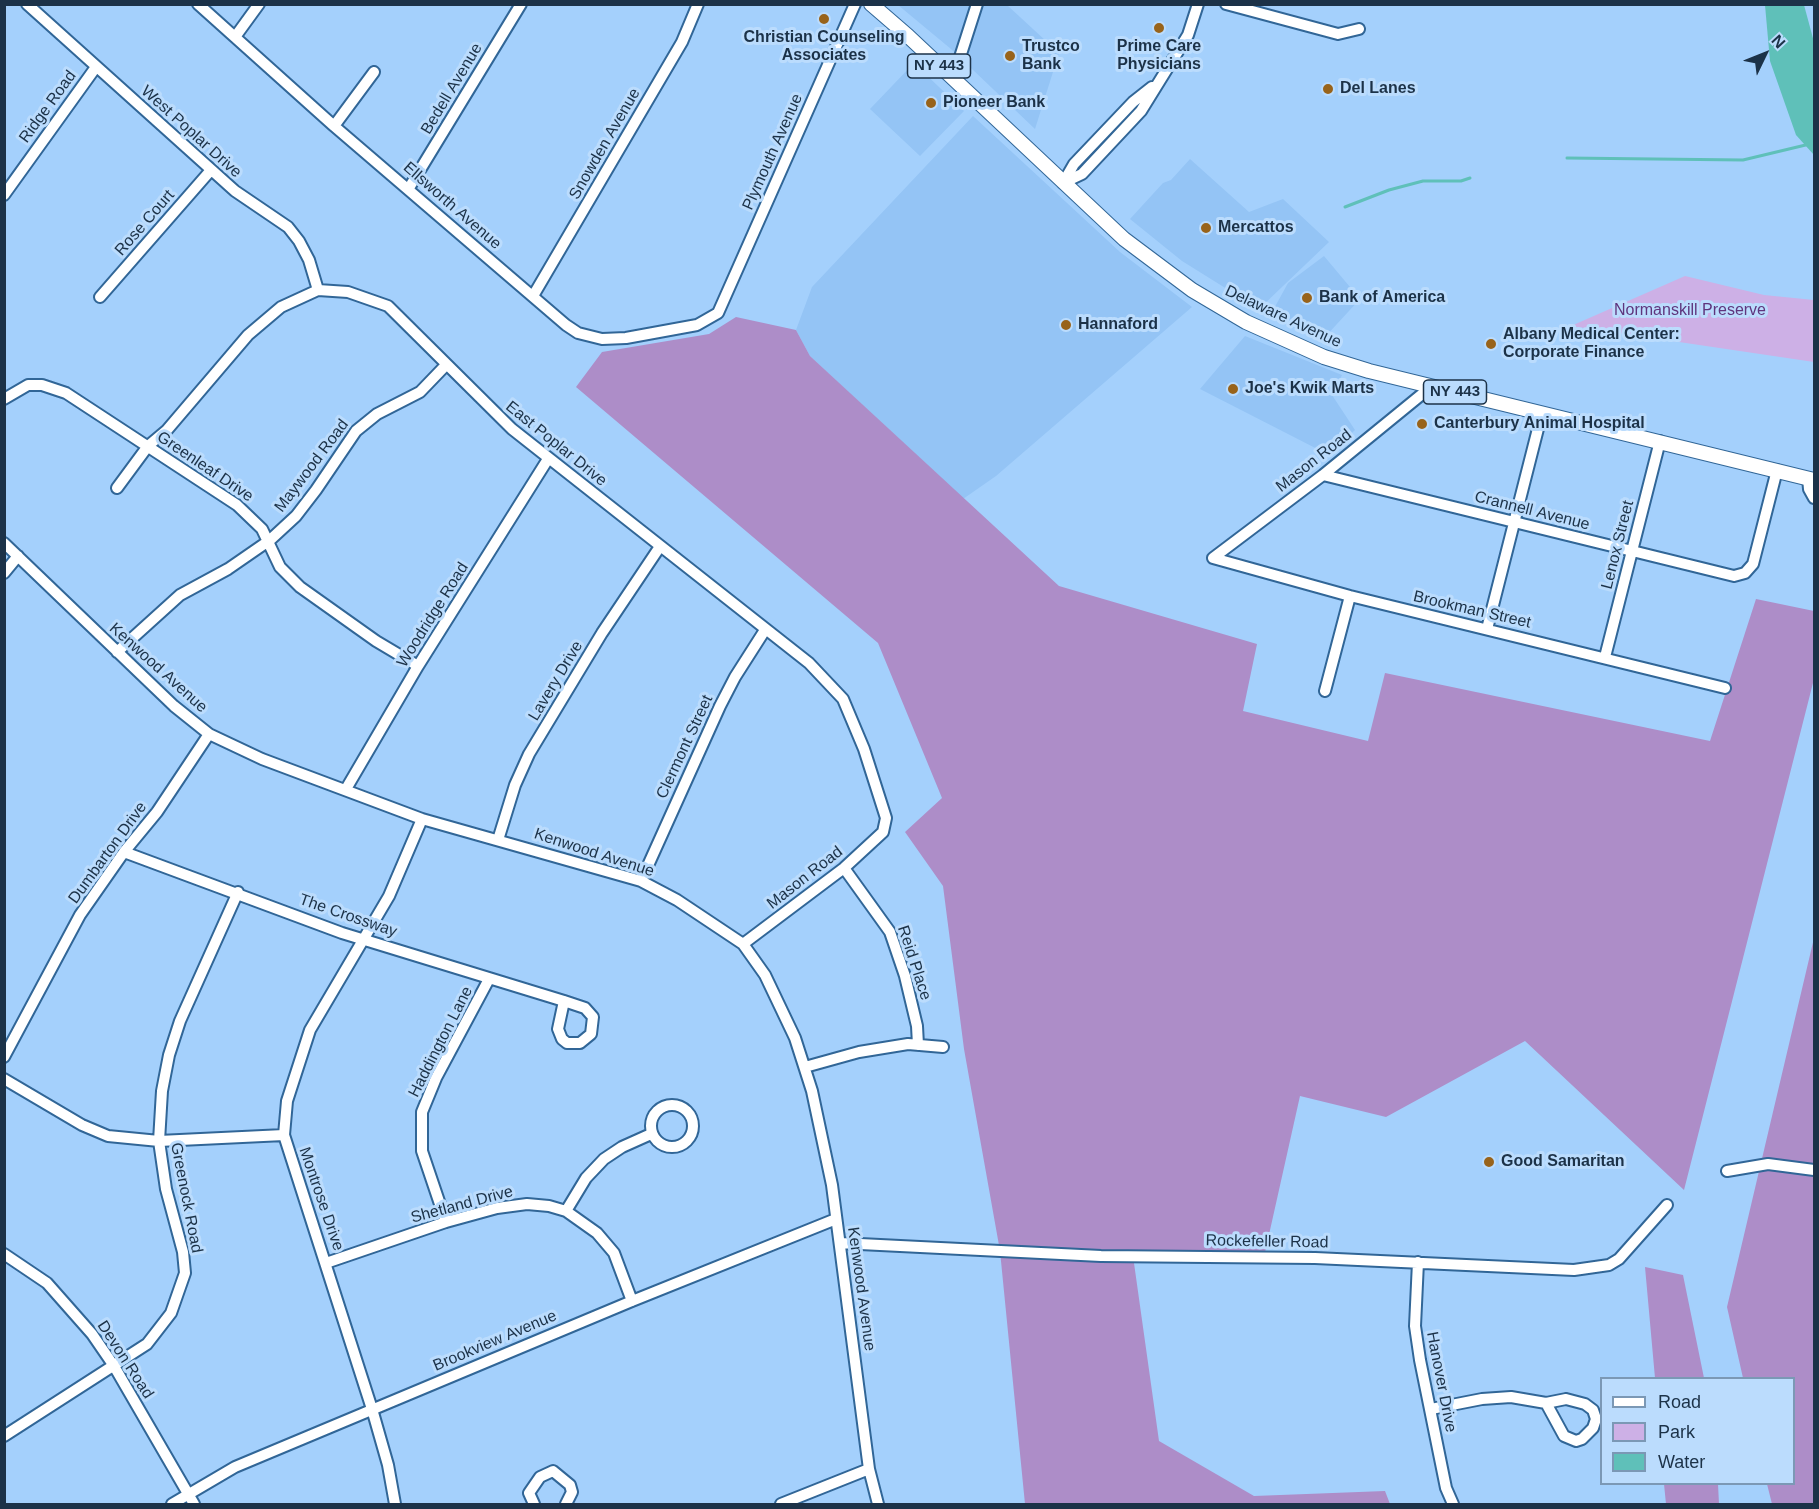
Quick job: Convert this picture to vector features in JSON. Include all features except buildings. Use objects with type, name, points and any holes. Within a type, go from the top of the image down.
[{"type":"main road","name":"Delaware Avenue","points":[[872,4],[1063,183],[1155,264],[1217,307],[1324,357],[1432,386],[1811,479]]},
{"type":"street","name":"West Poplar Drive","points":[[27,4],[235,191],[288,227],[309,260],[318,290]]},
{"type":"street","name":"Ellsworth Avenue","points":[[198,4],[334,126],[578,333],[602,339],[626,338],[697,326],[718,313]]},
{"type":"street","points":[[235,37],[259,4]]},
{"type":"street","name":"Bedell Avenue","points":[[409,188],[521,4]]},
{"type":"street","name":"Snowden Avenue","points":[[533,296],[682,42],[698,4]]},
{"type":"street","name":"Plymouth Avenue","points":[[718,313],[855,4]]},
{"type":"street","points":[[953,79],[977,4]]},
{"type":"street","points":[[1063,183],[1082,174],[1141,111],[1188,35],[1198,4]]},
{"type":"street","points":[[1226,4],[1338,34],[1359,29]]},
{"type":"street","name":"Ridge Road","points":[[4,195],[96,67]]},
{"type":"street","points":[[334,126],[374,72]]},
{"type":"street","name":"Rose Court","points":[[100,297],[212,170]]},
{"type":"street","name":"East Poplar Drive","points":[[117,488],[148,447],[167,430],[257,326],[281,307],[318,290],[348,292],[388,306],[496,416],[659,548],[809,663],[843,699],[864,749],[886,818],[883,832]]},
{"type":"street","name":"Maywood Road","points":[[117,652],[180,596],[228,569],[270,540],[309,498],[356,430],[376,414],[420,392],[446,365]]},
{"type":"street","name":"Greenleaf Drive","points":[[4,399],[28,385],[54,388],[148,447],[255,519],[270,540],[274,557],[280,567],[300,587],[418,666]]},
{"type":"street","name":"Mason Road","points":[[1213,558],[1323,475],[1432,386]]},
{"type":"street","points":[[1487,629],[1542,413]]},
{"type":"street","name":"Lenox Street","points":[[1605,657],[1660,441]]},
{"type":"street","name":"Woodridge Road","points":[[346,789],[418,666],[548,459]]},
{"type":"street","name":"Crannell Avenue","points":[[1323,475],[1734,576],[1745,573],[1753,564],[1777,470]]},
{"type":"street","points":[[1811,479],[1809,489],[1815,498]]},
{"type":"street","name":"Kenwood Avenue","points":[[4,543],[174,706],[209,734],[262,759],[422,819],[641,881],[677,900],[743,944],[765,975],[795,1038],[805,1067],[832,1185],[869,1468],[878,1504]]},
{"type":"street","name":"Lavery Drive","points":[[498,840],[515,785],[529,754],[602,633],[659,548]]},
{"type":"street","points":[[4,573],[18,556]]},
{"type":"street","name":"Brookman Street","points":[[1213,558],[1350,596],[1725,688]]},
{"type":"street","points":[[1325,691],[1350,596]]},
{"type":"street","name":"Clermont Street","points":[[641,881],[720,706],[735,677],[765,630]]},
{"type":"street","name":"Dumbarton Drive","points":[[4,1057],[80,915],[124,852],[157,812],[209,734]]},
{"type":"street","name":"Montrose Drive","points":[[396,1504],[372,1408],[326,1263],[300,1193],[284,1135],[287,1101],[302,1050],[326,1000],[389,896],[422,819]]},
{"type":"street","name":"Mason Road","points":[[743,944],[844,868],[883,832]]},
{"type":"street","name":"The Crossway","points":[[124,852],[238,892],[326,927],[564,1001]]},
{"type":"street","name":"Reid Place","points":[[844,868],[890,933],[905,976],[917,1026],[918,1045]]},
{"type":"street","name":"Greenock Road","points":[[4,1436],[147,1344],[171,1313],[183,1282],[183,1252],[166,1189],[159,1141],[162,1091],[172,1043],[191,990],[238,892]]},
{"type":"street","name":"Haddington Lane","points":[[446,1222],[422,1151],[422,1112],[436,1078],[489,979]]},
{"type":"street","points":[[805,1067],[859,1052],[908,1044],[943,1047]]},
{"type":"street","points":[[4,1079],[82,1125],[108,1136],[159,1141],[284,1135]]},
{"type":"street","points":[[666,1105],[685,1107],[693,1119],[690,1134],[676,1147],[663,1147],[651,1134],[654,1115],[666,1105]]},
{"type":"street","points":[[566,1211],[586,1178],[604,1159],[622,1147],[651,1134]]},
{"type":"street","points":[[1727,1171],[1768,1164],[1815,1170]]},
{"type":"street","name":"Shetland Drive","points":[[326,1263],[446,1222],[497,1208],[527,1204],[566,1211],[597,1233],[614,1253],[632,1300]]},
{"type":"street","name":"Rockefeller Road","points":[[840,1243],[1101,1256],[1418,1262],[1574,1270],[1609,1265],[1625,1254],[1667,1205]]},
{"type":"street","name":"Brookview Avenue","points":[[172,1504],[235,1467],[372,1408],[632,1300],[836,1219]]},
{"type":"street","name":"Devon Road","points":[[4,1254],[47,1284],[68,1304],[114,1366],[194,1504]]},
{"type":"street","name":"Hanover Drive","points":[[1418,1262],[1415,1326],[1446,1488],[1453,1504]]},
{"type":"street","points":[[1431,1409],[1482,1399],[1511,1397],[1546,1403],[1566,1399],[1585,1404],[1593,1410],[1596,1419],[1593,1428],[1582,1439],[1568,1438],[1552,1417],[1546,1403]]},
{"type":"street","points":[[782,1504],[869,1468]]},
{"type":"street","points":[[534,1504],[529,1493],[540,1477],[553,1472],[570,1485],[572,1492],[566,1504]]},
{"type":"shaded area","points":[[898,5],[1007,5],[1059,53],[1035,129],[951,49]]},
{"type":"shaded area","points":[[914,63],[964,111],[920,156],[870,109]]},
{"type":"shaded area","points":[[973,116],[1120,252],[1192,307],[996,476],[963,499],[810,356],[796,330],[812,287]]},
{"type":"shaded area","points":[[1190,159],[1249,212],[1283,199],[1329,242],[1259,309],[1182,261],[1130,219],[1163,183],[1171,180]]},
{"type":"shaded area","points":[[1324,256],[1360,299],[1325,337],[1271,314],[1288,283]]},
{"type":"shaded area","points":[[736,317],[796,330],[810,356],[1059,586],[1257,644],[1243,711],[1368,741],[1385,673],[1710,741],[1756,599],[1814,611],[1814,679],[1684,1190],[1525,1041],[1386,1117],[1300,1096],[1264,1257],[1133,1256],[1159,1441],[1254,1496],[1385,1491],[1390,1504],[1025,1504],[1000,1251],[964,1049],[943,886],[905,832],[942,798],[878,643],[576,387],[602,352],[709,334]]},
{"type":"shaded area","points":[[1245,336],[1342,375],[1332,395],[1355,430],[1329,455],[1200,389]]},
{"type":"shaded area","points":[[1814,938],[1814,1504],[1772,1504],[1767,1485],[1795,1485],[1795,1377],[1743,1377],[1727,1307]]},
{"type":"shaded area","points":[[1645,1267],[1683,1275],[1704,1377],[1655,1377]]},
{"type":"shaded area","points":[[1664,1485],[1718,1485],[1719,1504],[1666,1504]]},
{"type":"green space","name":"Normanskill Preserve","points":[[1685,276],[1764,295],[1814,300],[1814,362],[1571,326]]},
{"type":"water","points":[[1765,5],[1804,5],[1814,42],[1814,155],[1796,135],[1770,61]]},
{"type":"waterway","points":[[1567,158],[1743,160],[1814,143]]},
{"type":"waterway","points":[[1345,207],[1389,190],[1423,181],[1461,181],[1470,178]]},
{"type":"place","name":"Christian Counseling Associates","points":[[824,19]]},
{"type":"place","name":"Prime Care Physicians","points":[[1159,28]]},
{"type":"place","name":"Trustco Bank","points":[[1010,56]]},
{"type":"place","name":"Del Lanes","points":[[1328,89]]},
{"type":"place","name":"Pioneer Bank","points":[[931,103]]},
{"type":"place","name":"Mercattos","points":[[1206,228]]},
{"type":"place","name":"Bank of America","points":[[1307,298]]},
{"type":"place","name":"Hannaford","points":[[1066,325]]},
{"type":"place","name":"Albany Medical Center: Corporate Finance","points":[[1491,344]]},
{"type":"place","name":"Joe's Kwik Marts","points":[[1233,389]]},
{"type":"place","name":"Canterbury Animal Hospital","points":[[1422,424]]},
{"type":"place","name":"Good Samaritan","points":[[1489,1162]]}]
